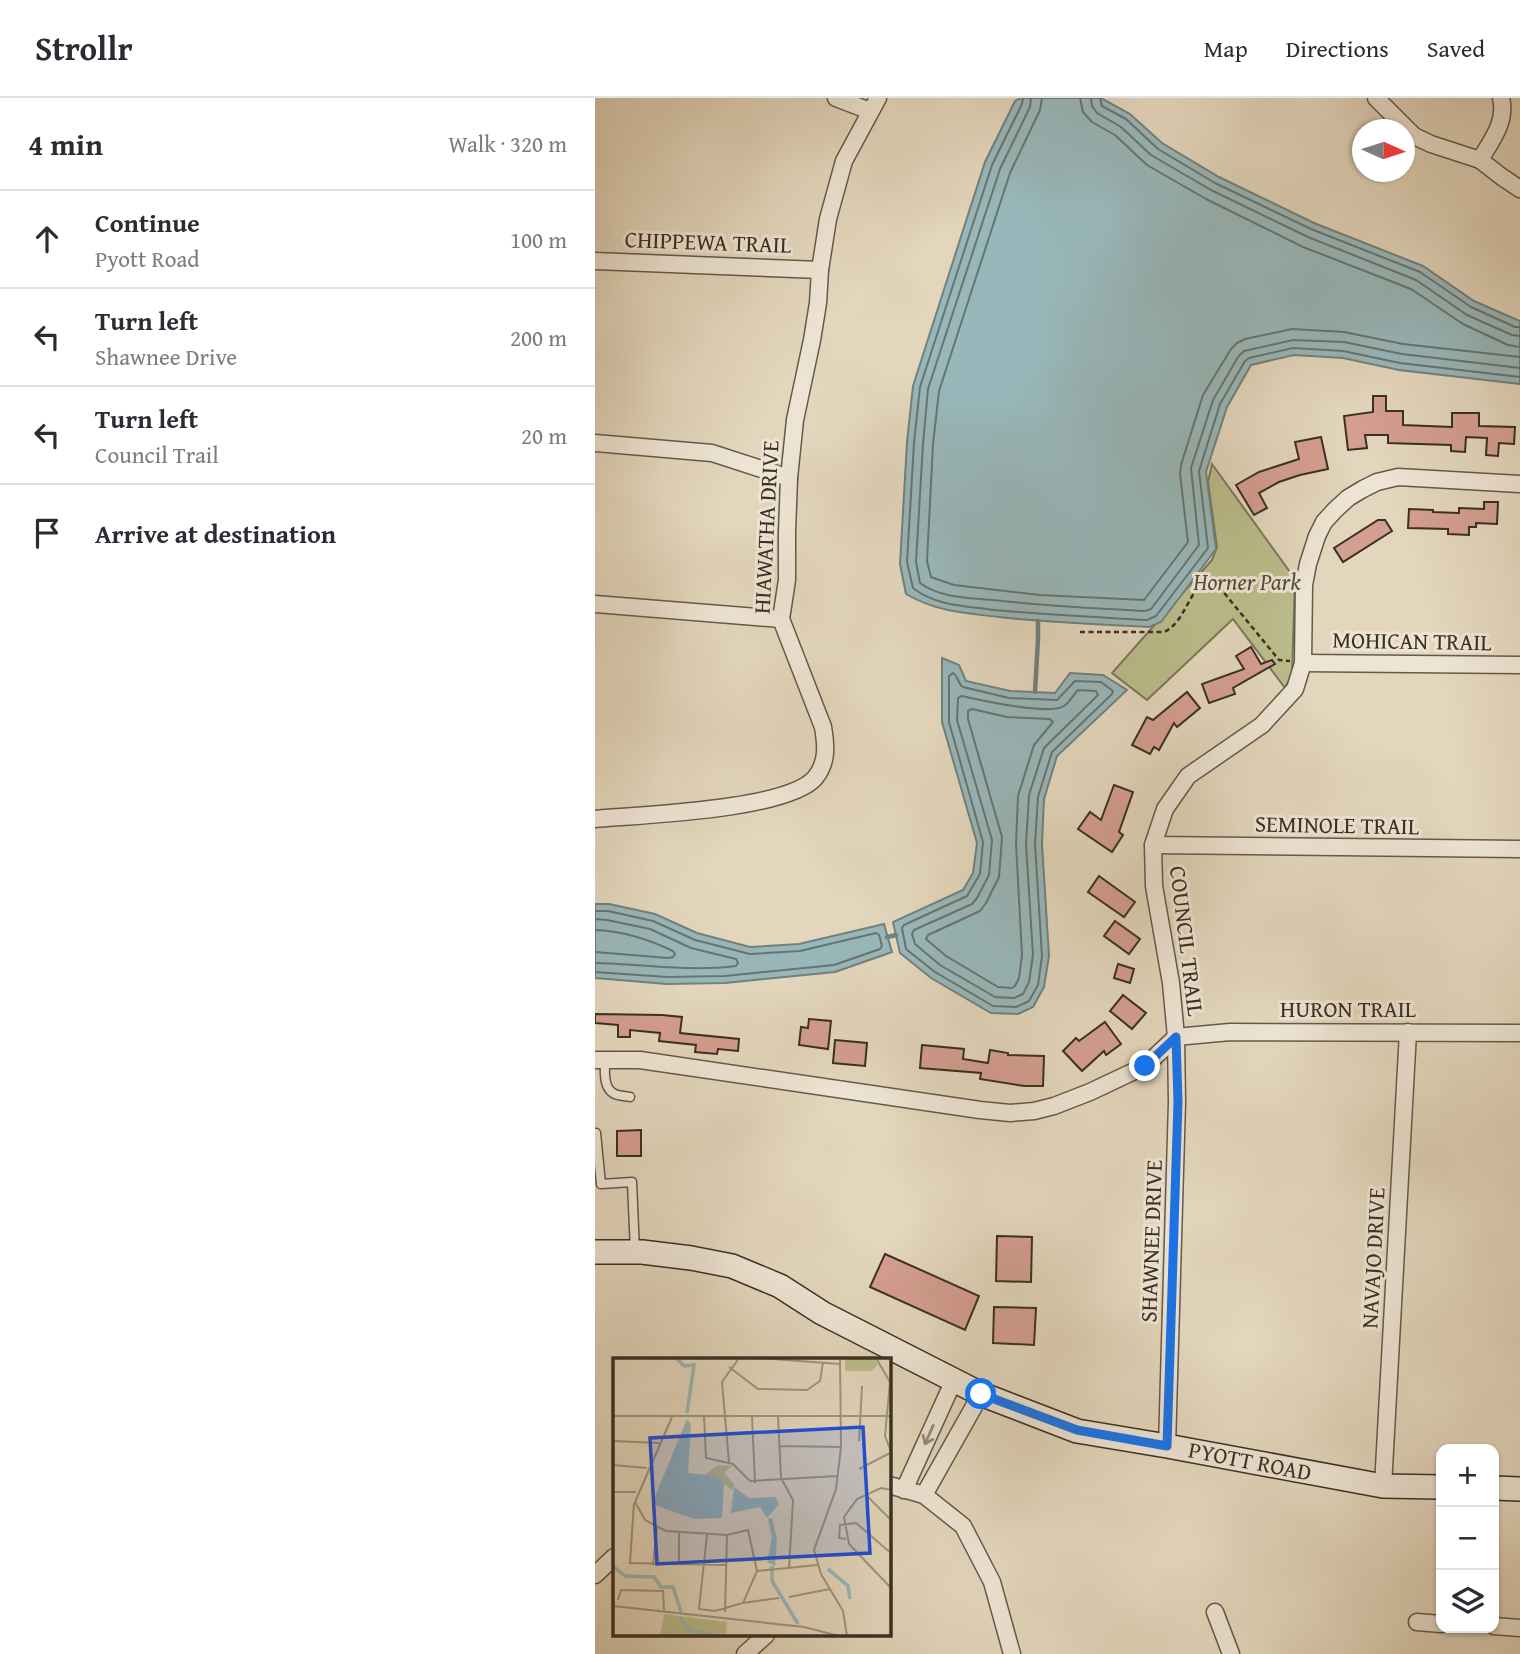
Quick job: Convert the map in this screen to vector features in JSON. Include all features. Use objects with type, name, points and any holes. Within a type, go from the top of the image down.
[{"type":"street","points":[[836,98],[874,104]]},
{"type":"street","points":[[1376,98],[1414,136],[1480,160],[1520,189]]},
{"type":"street","points":[[1480,160],[1499,127],[1501,98]]},
{"type":"street","name":"HIAWATHA DRIVE","points":[[595,819],[731,806],[772,798],[800,788],[813,780],[820,770],[826,746],[823,727],[781,620],[787,580],[789,478],[795,420],[812,340],[828,219],[838,178],[874,104]]},
{"type":"street","name":"CHIPPEWA TRAIL","points":[[595,261],[820,270]]},
{"type":"street","points":[[595,443],[712,453],[789,478]]},
{"type":"street","name":"COUNCIL TRAIL","points":[[600,1060],[640,1060],[1010,1113],[1054,1107],[1145,1066],[1176,1037],[1169,969],[1154,886],[1153,845],[1165,809],[1188,776],[1262,725],[1295,689],[1303,663],[1304,585],[1313,547],[1324,522],[1348,498],[1377,482],[1398,477],[1520,484]]},
{"type":"street","points":[[595,604],[781,620]]},
{"type":"street","name":"MOHICAN TRAIL","points":[[1303,663],[1520,665]]},
{"type":"street","name":"SEMINOLE TRAIL","points":[[1153,845],[1520,849]]},
{"type":"street","name":"HURON TRAIL","points":[[1176,1037],[1230,1031],[1520,1033]]},
{"type":"street","name":"NAVAJO DRIVE","points":[[1383,1486],[1408,1032]]},
{"type":"street","name":"SHAWNEE DRIVE","points":[[1167,1446],[1178,1102],[1176,1037]]},
{"type":"street","name":"PYOTT ROAD","points":[[595,1252],[635,1252],[732,1266],[780,1286],[823,1313],[981,1394],[1077,1430],[1383,1486],[1436,1487]]},
{"type":"street","points":[[954,1380],[897,1487],[924,1495],[963,1527],[992,1582],[1011,1654]]},
{"type":"street","points":[[924,1495],[981,1394]]},
{"type":"street","points":[[1499,1489],[1520,1489]]},
{"type":"street","points":[[595,1575],[613,1558]]},
{"type":"street","points":[[1215,1612],[1231,1654]]},
{"type":"street","points":[[1417,1622],[1436,1624]]},
{"type":"street","points":[[1499,1626],[1520,1628]]},
{"type":"street","points":[[745,1654],[765,1636]]},
{"type":"lane","points":[[600,1060],[608,1089],[613,1094],[630,1097]]},
{"type":"lane","points":[[596,1133],[601,1184],[632,1182],[635,1252]]},
{"type":"path","points":[[1080,632],[1164,632],[1173,629],[1196,590],[1203,584],[1211,584],[1221,589],[1279,660],[1303,663]]},
{"type":"green space","name":"Horner Park","points":[[1212,464],[1295,579],[1292,675],[1285,688],[1233,619],[1147,700],[1112,673],[1212,560],[1217,547],[1208,482]]},
{"type":"water","points":[[1021,98],[1101,98],[1130,114],[1162,143],[1219,177],[1314,223],[1423,266],[1474,301],[1520,321],[1520,384],[1399,370],[1343,358],[1294,355],[1251,365],[1227,407],[1206,472],[1216,549],[1161,622],[1149,627],[1037,621],[963,613],[929,605],[906,594],[900,564],[913,386],[985,162],[1015,101]]},
{"type":"water","points":[[942,658],[959,665],[966,681],[1010,691],[1055,693],[1070,673],[1103,675],[1127,690],[1057,756],[1044,799],[1042,844],[1049,956],[1044,987],[1033,1007],[1018,1014],[991,1013],[931,978],[900,953],[893,922],[963,890],[973,873],[977,843],[942,722]]},
{"type":"water","points":[[595,904],[609,904],[655,914],[697,933],[750,947],[799,944],[884,924],[892,952],[835,972],[725,983],[667,984],[595,978]]},
{"type":"building","points":[[1373,396],[1386,396],[1386,411],[1403,411],[1403,425],[1452,427],[1452,413],[1479,413],[1479,426],[1515,427],[1514,444],[1499,443],[1498,456],[1486,455],[1487,438],[1466,437],[1465,452],[1451,451],[1451,445],[1388,443],[1388,435],[1365,435],[1367,448],[1348,450],[1344,416],[1373,412]]},
{"type":"building","points":[[1321,437],[1328,469],[1279,482],[1259,493],[1267,508],[1254,515],[1236,485],[1259,472],[1299,459],[1295,442]]},
{"type":"building","points":[[1484,502],[1498,502],[1497,524],[1476,523],[1476,527],[1469,527],[1469,535],[1448,534],[1448,529],[1408,528],[1409,509],[1459,513],[1459,508],[1484,509]]},
{"type":"building","points":[[1378,520],[1385,520],[1392,531],[1343,562],[1334,548]]},
{"type":"building","points":[[1251,647],[1261,664],[1272,660],[1275,664],[1233,688],[1235,694],[1209,703],[1202,684],[1244,669],[1236,656]]},
{"type":"building","points":[[1187,692],[1200,708],[1177,727],[1174,723],[1159,750],[1154,747],[1150,754],[1132,745],[1147,717],[1153,720]]},
{"type":"building","points":[[1114,785],[1133,792],[1119,832],[1123,835],[1112,852],[1078,829],[1090,812],[1101,820]]},
{"type":"building","points":[[1099,876],[1135,902],[1124,917],[1088,892]]},
{"type":"building","points":[[1115,921],[1140,939],[1129,954],[1104,936]]},
{"type":"building","points":[[1118,964],[1134,969],[1130,983],[1114,978]]},
{"type":"building","points":[[1123,995],[1146,1013],[1132,1029],[1110,1011]]},
{"type":"building","points":[[595,1014],[682,1017],[680,1033],[739,1039],[738,1051],[718,1049],[717,1054],[695,1052],[696,1045],[659,1041],[660,1033],[630,1030],[630,1037],[618,1037],[618,1025],[595,1023]]},
{"type":"building","points":[[809,1019],[831,1021],[828,1049],[799,1045],[801,1027],[808,1028]]},
{"type":"building","points":[[1105,1022],[1121,1044],[1106,1055],[1104,1051],[1082,1071],[1063,1051],[1076,1038],[1079,1041]]},
{"type":"building","points":[[835,1040],[867,1043],[865,1066],[833,1063]]},
{"type":"building","points":[[922,1045],[964,1049],[963,1059],[988,1063],[990,1050],[1008,1055],[1044,1056],[1043,1086],[980,1079],[981,1073],[920,1068]]},
{"type":"building","points":[[641,1130],[641,1156],[617,1156],[617,1131]]},
{"type":"building","points":[[997,1236],[1032,1237],[1031,1282],[996,1281]]},
{"type":"building","points":[[885,1254],[979,1296],[965,1330],[870,1287]]},
{"type":"building","points":[[994,1307],[1036,1308],[1034,1345],[993,1343]]},
{"type":"waterway","points":[[1035,692],[1038,621]]},
{"type":"waterway","points":[[887,937],[896,935]]},
{"type":"route","points":[[981,1394],[1077,1430],[1167,1446],[1178,1102],[1176,1037],[1145,1066]]}]
